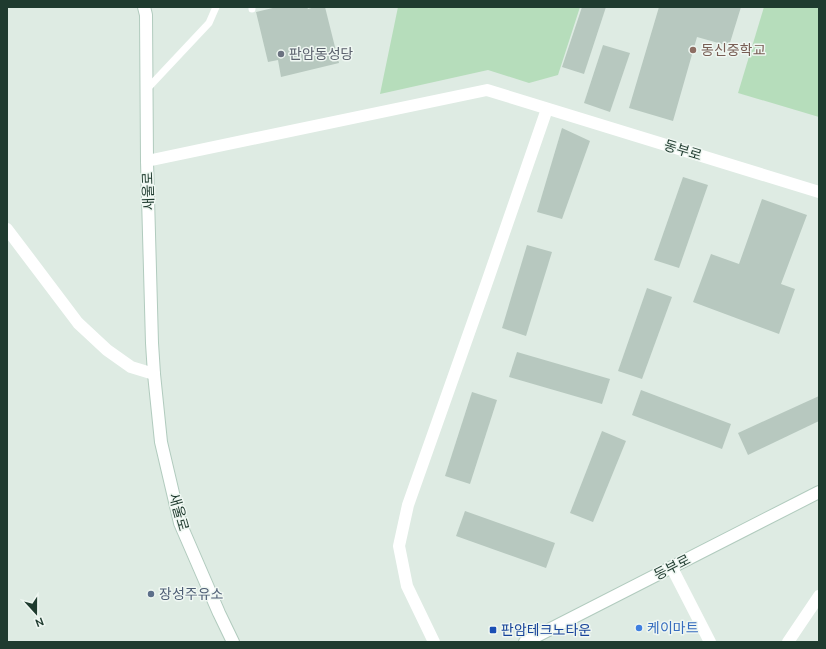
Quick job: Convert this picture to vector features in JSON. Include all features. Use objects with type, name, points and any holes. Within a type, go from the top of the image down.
[{"type":"street","name":"새울로","points":[[144,7],[146,15],[147,161],[154,374],[161,442],[180,523],[218,614],[233,642]]},
{"type":"street","name":"동부로","points":[[147,161],[487,90],[819,192]]},
{"type":"street","points":[[434,642],[408,586],[399,546],[408,505],[547,109]]},
{"type":"street","points":[[7,229],[78,324],[107,350],[131,367],[154,374]]},
{"type":"street","name":"동부로","points":[[525,642],[819,492]]},
{"type":"street","points":[[672,568],[710,642]]},
{"type":"street","points":[[788,642],[819,596]]},
{"type":"lane","points":[[147,89],[209,23],[216,7]]},
{"type":"green space","points":[[398,7],[580,7],[558,75],[529,83],[488,70],[380,94]]},
{"type":"green space","points":[[764,7],[819,7],[819,117],[738,93]]},
{"type":"building","points":[[277,7],[307,7],[308,9],[325,7],[339,63],[281,77],[278,60],[268,62],[256,12]]},
{"type":"building","points":[[582,7],[606,7],[584,74],[562,67]]},
{"type":"building","points":[[659,7],[741,7],[729,46],[697,37],[673,121],[629,108]]},
{"type":"building","points":[[603,45],[630,53],[610,112],[584,103]]},
{"type":"building","points":[[562,128],[590,141],[562,219],[537,212]]},
{"type":"building","points":[[683,177],[708,185],[679,268],[654,260]]},
{"type":"building","points":[[762,199],[807,215],[781,284],[795,289],[779,334],[693,302],[711,254],[739,264]]},
{"type":"building","points":[[527,245],[552,252],[526,336],[502,328]]},
{"type":"building","points":[[647,288],[672,297],[642,379],[618,371]]},
{"type":"building","points":[[517,352],[610,379],[602,404],[509,377]]},
{"type":"building","points":[[641,390],[731,424],[722,449],[632,415]]},
{"type":"building","points":[[472,392],[497,400],[470,484],[445,476]]},
{"type":"building","points":[[819,396],[819,421],[748,455],[738,433]]},
{"type":"building","points":[[602,431],[626,441],[593,522],[570,513]]},
{"type":"building","points":[[465,511],[555,543],[546,568],[456,536]]},
{"type":"place","name":"동신중학교","points":[[693,50]]},
{"type":"place","name":"판암동성당","points":[[281,54]]},
{"type":"place","name":"장성주유소","points":[[151,594]]},
{"type":"place","name":"케이마트","points":[[639,628]]},
{"type":"place","name":"판암테크노타운","points":[[493,630]]}]
